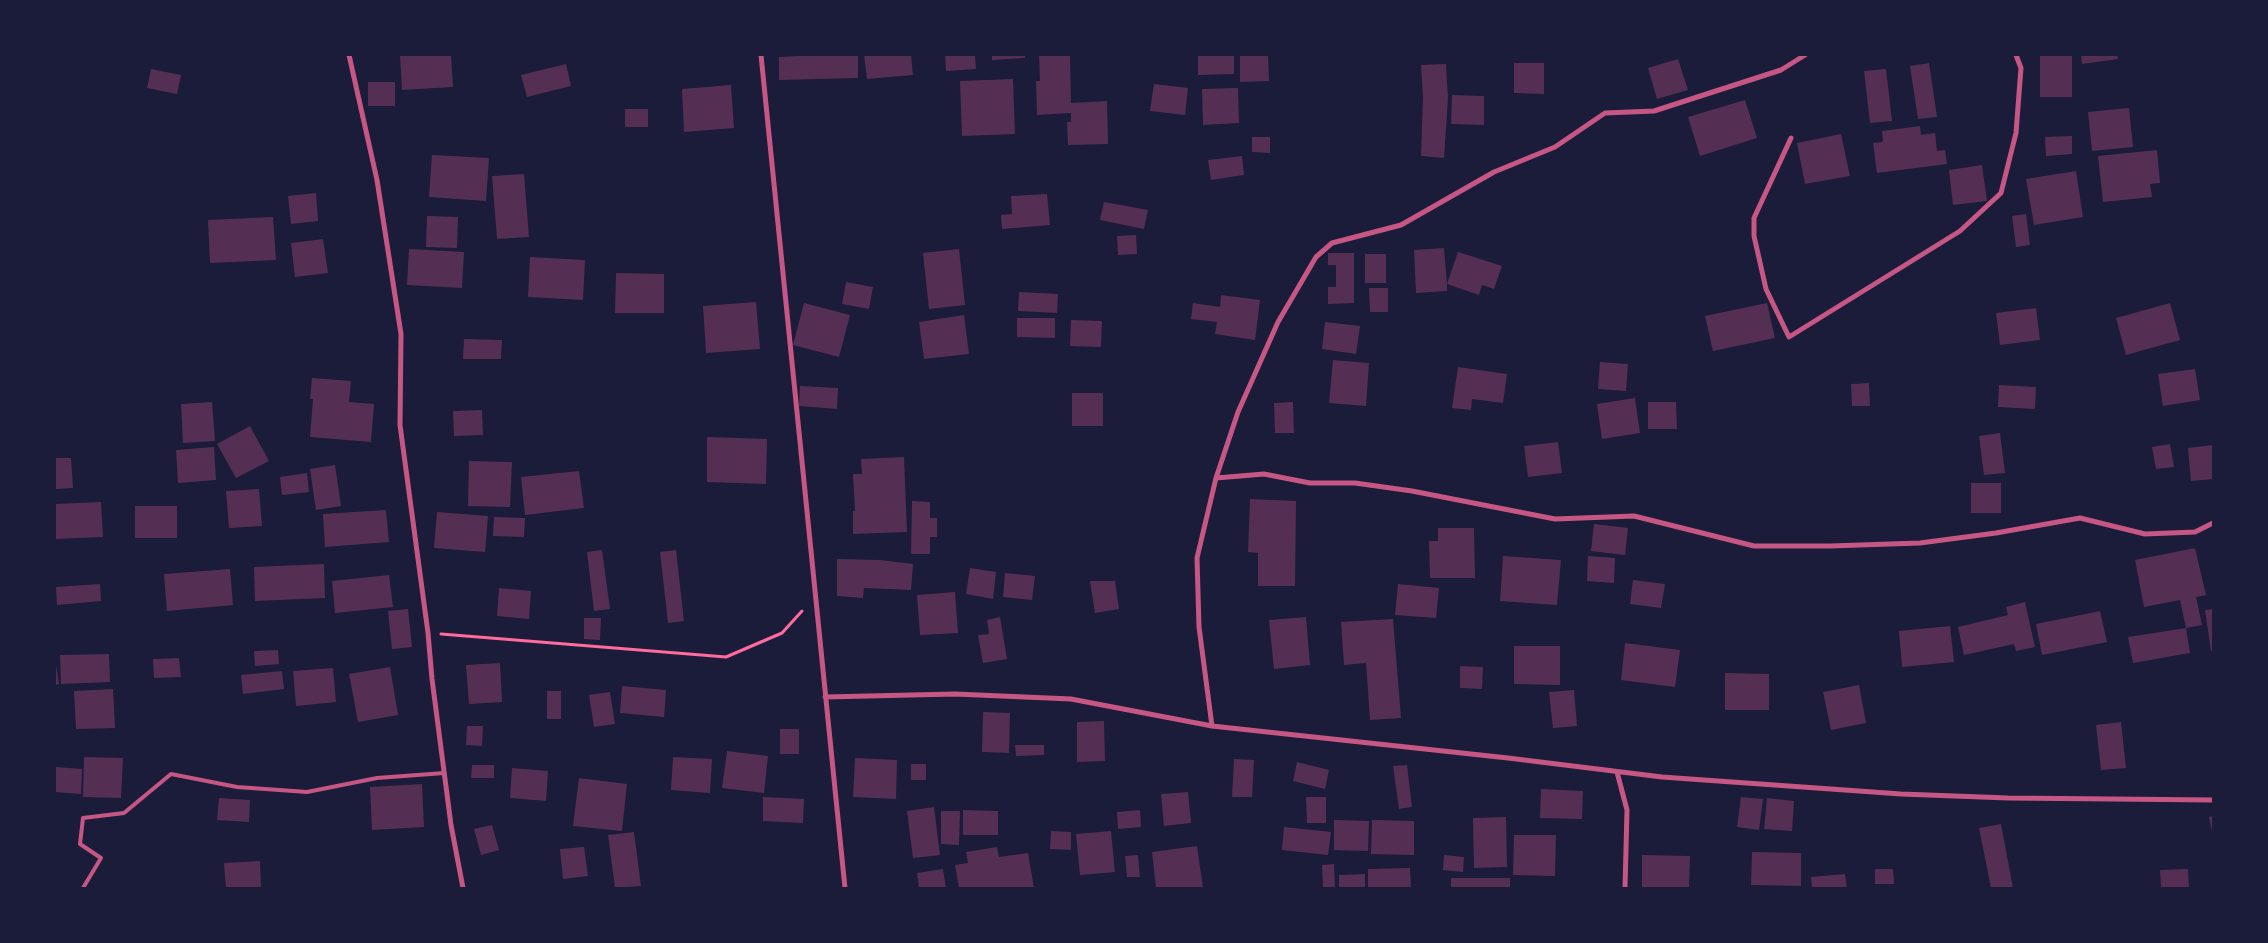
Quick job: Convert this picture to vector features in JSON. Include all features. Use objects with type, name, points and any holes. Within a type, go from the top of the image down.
[{"type":"street","points":[[349,55],[377,180],[401,334],[400,425],[428,633],[444,773],[463,888]]},
{"type":"street","points":[[761,55],[845,888]]},
{"type":"street","points":[[1212,726],[1199,627],[1197,558],[1216,478],[1238,412],[1278,322],[1316,257],[1332,243],[1401,225],[1494,172],[1555,147],[1605,113],[1654,111],[1781,70],[1805,55]]},
{"type":"street","points":[[1791,138],[1754,218],[1754,236],[1766,289],[1789,337],[1960,231],[2001,193],[2016,133],[2021,68],[2016,55]]},
{"type":"street","points":[[1216,478],[1264,474],[1310,483],[1355,483],[1412,491],[1555,519],[1634,516],[1754,546],[1920,543],[1996,533],[2080,518],[2145,534],[2195,532],[2213,523]]},
{"type":"street","points":[[825,697],[955,694],[1071,699],[1212,726],[1662,777],[1901,794],[2008,798],[2213,800]]},
{"type":"street","points":[[1618,772],[1628,810],[1625,888]]},
{"type":"lane","points":[[83,888],[101,858],[80,844],[83,818],[124,813],[171,774],[237,786],[307,792],[377,778],[444,773]]},
{"type":"path","points":[[428,633],[726,657],[782,633],[815,597]]},
{"type":"building","points":[[400,55],[451,55],[453,87],[402,90]]},
{"type":"building","points":[[858,55],[858,78],[779,80],[779,57]]},
{"type":"building","points":[[864,55],[911,55],[913,75],[867,79]]},
{"type":"building","points":[[945,55],[975,55],[976,69],[946,71]]},
{"type":"building","points":[[992,55],[1025,55],[1025,58],[992,60]]},
{"type":"building","points":[[1039,55],[1070,55],[1071,103],[1107,101],[1108,144],[1068,145],[1067,122],[1071,122],[1071,113],[1037,115],[1036,81],[1040,81]]},
{"type":"building","points":[[1198,55],[1234,55],[1234,74],[1198,75]]},
{"type":"building","points":[[1240,55],[1268,55],[1269,81],[1240,82]]},
{"type":"building","points":[[2040,55],[2072,55],[2072,97],[2040,97]]},
{"type":"building","points":[[2081,55],[2117,55],[2118,59],[2082,64]]},
{"type":"building","points":[[1678,59],[1688,90],[1657,99],[1648,68]]},
{"type":"building","points":[[1514,63],[1544,63],[1544,94],[1514,93]]},
{"type":"building","points":[[1929,63],[1937,117],[1918,119],[1910,66]]},
{"type":"building","points":[[566,64],[571,86],[527,97],[521,75]]},
{"type":"building","points":[[1446,64],[1448,99],[1444,158],[1421,156],[1423,97],[1421,65]]},
{"type":"building","points":[[151,69],[181,75],[177,94],[147,88]]},
{"type":"building","points":[[1886,69],[1892,121],[1870,123],[1864,71]]},
{"type":"building","points":[[1013,79],[1015,134],[962,136],[960,81]]},
{"type":"building","points":[[368,82],[395,82],[395,106],[368,106]]},
{"type":"building","points":[[1154,84],[1188,88],[1185,115],[1150,111]]},
{"type":"building","points":[[731,85],[734,128],[684,132],[682,89]]},
{"type":"building","points":[[1238,88],[1239,123],[1203,125],[1202,89]]},
{"type":"building","points":[[1452,95],[1484,96],[1484,125],[1451,124]]},
{"type":"building","points":[[1745,100],[1757,138],[1700,156],[1688,117]]},
{"type":"building","points":[[2129,108],[2133,147],[2092,151],[2088,112]]},
{"type":"building","points":[[625,109],[648,109],[648,127],[625,127]]},
{"type":"building","points":[[1920,126],[1921,135],[1935,133],[1937,151],[1945,150],[1947,164],[1877,173],[1873,143],[1883,142],[1882,131]]},
{"type":"building","points":[[1841,134],[1850,176],[1805,184],[1797,143]]},
{"type":"building","points":[[2072,136],[2072,154],[2046,156],[2045,137]]},
{"type":"building","points":[[1252,137],[1270,137],[1270,153],[1252,152]]},
{"type":"building","points":[[2157,150],[2160,183],[2150,184],[2152,197],[2103,202],[2098,156]]},
{"type":"building","points":[[432,155],[489,158],[486,201],[429,197]]},
{"type":"building","points":[[1242,156],[1244,175],[1211,180],[1208,160]]},
{"type":"building","points":[[1982,165],[1987,201],[1953,205],[1949,170]]},
{"type":"building","points":[[2076,171],[2083,217],[2034,225],[2026,179]]},
{"type":"building","points":[[524,174],[529,237],[497,239],[492,176]]},
{"type":"building","points":[[316,193],[318,221],[291,224],[288,196]]},
{"type":"building","points":[[1047,194],[1050,225],[1002,229],[1001,215],[1012,214],[1011,196]]},
{"type":"building","points":[[1104,202],[1148,210],[1144,229],[1100,220]]},
{"type":"building","points":[[2026,214],[2030,245],[2016,247],[2012,216]]},
{"type":"building","points":[[427,216],[458,217],[457,248],[426,247]]},
{"type":"building","points":[[273,217],[276,260],[210,263],[208,220]]},
{"type":"building","points":[[1136,235],[1137,254],[1118,255],[1117,236]]},
{"type":"building","points":[[323,239],[328,273],[295,277],[291,243]]},
{"type":"building","points":[[1444,248],[1447,291],[1416,293],[1414,250]]},
{"type":"building","points":[[409,249],[464,252],[462,288],[407,285]]},
{"type":"building","points":[[959,249],[965,305],[929,309],[923,253]]},
{"type":"building","points":[[1458,252],[1502,266],[1494,289],[1482,285],[1479,295],[1447,284]]},
{"type":"building","points":[[1328,253],[1354,253],[1354,303],[1328,304],[1328,287],[1336,287],[1336,265],[1328,265]]},
{"type":"building","points":[[1365,254],[1386,254],[1386,283],[1365,283]]},
{"type":"building","points":[[530,257],[585,260],[583,300],[528,297]]},
{"type":"building","points":[[616,273],[664,274],[664,313],[615,313]]},
{"type":"building","points":[[846,282],[873,287],[869,309],[842,304]]},
{"type":"building","points":[[1369,288],[1388,288],[1388,312],[1370,312]]},
{"type":"building","points":[[1019,292],[1058,294],[1057,313],[1018,311]]},
{"type":"building","points":[[1221,295],[1260,300],[1255,340],[1215,334],[1217,322],[1191,319],[1193,303],[1220,307]]},
{"type":"building","points":[[756,302],[760,349],[706,353],[703,306]]},
{"type":"building","points":[[804,303],[850,315],[839,357],[793,345]]},
{"type":"building","points":[[1767,303],[1775,338],[1713,351],[1705,316]]},
{"type":"building","points":[[2170,303],[2180,340],[2126,355],[2116,318]]},
{"type":"building","points":[[2036,308],[2040,340],[2000,345],[1996,313]]},
{"type":"building","points":[[964,315],[969,354],[924,359],[919,322]]},
{"type":"building","points":[[1017,318],[1055,318],[1055,338],[1017,337]]},
{"type":"building","points":[[1071,320],[1102,321],[1101,347],[1070,346]]},
{"type":"building","points":[[1325,322],[1360,326],[1356,354],[1322,349]]},
{"type":"building","points":[[464,339],[502,340],[501,359],[463,359]]},
{"type":"building","points":[[1333,360],[1369,363],[1366,406],[1329,403]]},
{"type":"building","points":[[1600,362],[1628,364],[1626,391],[1598,389]]},
{"type":"building","points":[[1458,367],[1507,374],[1503,403],[1472,399],[1471,410],[1452,408]]},
{"type":"building","points":[[2195,369],[2200,400],[2163,406],[2158,374]]},
{"type":"building","points":[[312,378],[351,381],[349,402],[374,404],[371,442],[310,437],[313,399],[310,399]]},
{"type":"building","points":[[1869,383],[1870,406],[1852,406],[1851,384]]},
{"type":"building","points":[[1999,385],[2036,387],[2035,409],[1998,407]]},
{"type":"building","points":[[800,386],[838,388],[837,409],[799,406]]},
{"type":"building","points":[[1072,393],[1103,393],[1103,426],[1072,426]]},
{"type":"building","points":[[1635,398],[1640,433],[1602,439],[1597,404]]},
{"type":"building","points":[[212,402],[215,441],[183,443],[181,404]]},
{"type":"building","points":[[1293,402],[1294,433],[1275,433],[1274,403]]},
{"type":"building","points":[[1648,402],[1676,402],[1677,429],[1648,429]]},
{"type":"building","points":[[482,410],[483,435],[454,436],[453,411]]},
{"type":"building","points":[[250,426],[269,461],[236,478],[217,444]]},
{"type":"building","points":[[2000,433],[2005,473],[1984,475],[1979,436]]},
{"type":"building","points":[[707,437],[767,439],[766,484],[707,482]]},
{"type":"building","points":[[1558,442],[1562,473],[1528,477],[1524,446]]},
{"type":"building","points":[[2170,444],[2174,467],[2156,469],[2152,447]]},
{"type":"building","points":[[2213,445],[2213,479],[2191,481],[2188,448]]},
{"type":"building","points":[[214,447],[216,480],[178,483],[176,450]]},
{"type":"building","points":[[904,457],[907,532],[853,534],[853,511],[855,511],[853,474],[862,474],[861,459]]},
{"type":"building","points":[[55,458],[71,458],[73,488],[55,489]]},
{"type":"building","points":[[469,461],[512,462],[510,507],[468,506]]},
{"type":"building","points":[[335,465],[341,506],[316,510],[310,469]]},
{"type":"building","points":[[579,471],[584,508],[525,515],[521,477]]},
{"type":"building","points":[[307,473],[309,492],[282,495],[280,477]]},
{"type":"building","points":[[1971,483],[2001,483],[2001,513],[1971,513]]},
{"type":"building","points":[[259,489],[262,526],[229,528],[226,491]]},
{"type":"building","points":[[1250,499],[1296,501],[1295,586],[1258,586],[1258,553],[1248,552]]},
{"type":"building","points":[[912,501],[930,502],[930,518],[937,518],[937,537],[930,537],[930,554],[911,554]]},
{"type":"building","points":[[101,502],[103,537],[55,539],[55,504]]},
{"type":"building","points":[[135,506],[177,506],[177,538],[135,538]]},
{"type":"building","points":[[386,510],[389,542],[325,547],[323,514]]},
{"type":"building","points":[[437,512],[488,516],[485,552],[434,548]]},
{"type":"building","points":[[494,517],[525,518],[524,537],[493,536]]},
{"type":"building","points":[[1594,524],[1628,528],[1625,555],[1591,551]]},
{"type":"building","points":[[1438,528],[1474,528],[1475,578],[1430,578],[1429,541],[1438,541]]},
{"type":"building","points":[[2195,548],[2206,595],[2196,597],[2202,625],[2186,628],[2180,600],[2144,607],[2135,560]]},
{"type":"building","points":[[602,550],[610,609],[594,611],[587,552]]},
{"type":"building","points":[[676,550],[684,621],[668,623],[660,552]]},
{"type":"building","points":[[1503,556],[1561,560],[1557,605],[1500,601]]},
{"type":"building","points":[[1588,556],[1615,558],[1614,583],[1587,581]]},
{"type":"building","points":[[837,559],[880,560],[913,564],[911,590],[864,588],[863,598],[837,596]]},
{"type":"building","points":[[324,564],[325,598],[255,601],[254,567]]},
{"type":"building","points":[[970,568],[996,572],[993,599],[966,594]]},
{"type":"building","points":[[230,569],[233,605],[167,611],[164,574]]},
{"type":"building","points":[[1005,573],[1035,576],[1032,600],[1003,597]]},
{"type":"building","points":[[389,575],[393,607],[335,613],[332,581]]},
{"type":"building","points":[[1633,580],[1665,584],[1661,608],[1630,604]]},
{"type":"building","points":[[1090,581],[1115,581],[1119,609],[1095,613]]},
{"type":"building","points":[[100,584],[101,601],[57,605],[56,587]]},
{"type":"building","points":[[1398,584],[1439,588],[1436,618],[1395,615]]},
{"type":"building","points":[[499,588],[531,591],[529,619],[497,616]]},
{"type":"building","points":[[955,592],[958,633],[920,635],[917,595]]},
{"type":"building","points":[[2025,602],[2035,647],[2016,651],[2014,644],[1964,655],[1958,627],[2008,615],[2006,607]]},
{"type":"building","points":[[408,609],[412,647],[392,649],[388,611]]},
{"type":"building","points":[[2213,609],[2213,651],[2211,651],[2205,610]]},
{"type":"building","points":[[2100,611],[2107,642],[2042,655],[2036,624]]},
{"type":"building","points":[[1000,617],[1007,659],[983,663],[978,635],[989,634],[987,620]]},
{"type":"building","points":[[1306,617],[1310,665],[1274,669],[1269,620]]},
{"type":"building","points":[[584,618],[601,618],[600,640],[584,639]]},
{"type":"building","points":[[1393,619],[1401,718],[1370,720],[1366,663],[1344,665],[1341,622]]},
{"type":"building","points":[[1950,626],[1954,662],[1902,667],[1899,631]]},
{"type":"building","points":[[2186,628],[2190,653],[2133,663],[2128,637]]},
{"type":"building","points":[[1625,643],[1680,650],[1675,687],[1621,680]]},
{"type":"building","points":[[1514,646],[1560,646],[1560,685],[1514,684]]},
{"type":"building","points":[[278,650],[279,664],[255,666],[254,651]]},
{"type":"building","points":[[109,654],[110,682],[61,684],[60,655]]},
{"type":"building","points":[[179,658],[181,677],[154,678],[153,659]]},
{"type":"building","points":[[55,659],[59,684],[55,685]]},
{"type":"building","points":[[500,663],[502,702],[469,704],[466,665]]},
{"type":"building","points":[[1460,666],[1483,667],[1482,689],[1460,688]]},
{"type":"building","points":[[390,667],[398,715],[358,722],[349,674]]},
{"type":"building","points":[[333,668],[336,702],[296,706],[293,671]]},
{"type":"building","points":[[282,671],[284,689],[243,694],[241,675]]},
{"type":"building","points":[[1725,673],[1769,674],[1769,710],[1725,710]]},
{"type":"building","points":[[1859,685],[1866,723],[1831,730],[1823,692]]},
{"type":"building","points":[[622,686],[666,690],[664,717],[620,713]]},
{"type":"building","points":[[113,689],[115,728],[76,729],[74,691]]},
{"type":"building","points":[[1574,690],[1577,726],[1553,728],[1549,692]]},
{"type":"building","points":[[547,691],[561,691],[561,719],[547,719]]},
{"type":"building","points":[[610,692],[615,724],[594,727],[589,695]]},
{"type":"building","points":[[983,712],[1010,713],[1009,753],[982,752]]},
{"type":"building","points":[[1104,721],[1105,761],[1077,762],[1077,722]]},
{"type":"building","points":[[2121,722],[2126,768],[2101,770],[2096,725]]},
{"type":"building","points":[[467,726],[483,726],[482,746],[466,745]]},
{"type":"building","points":[[780,729],[799,729],[799,754],[780,754]]},
{"type":"building","points":[[1015,745],[1044,745],[1044,755],[1016,756]]},
{"type":"building","points":[[727,751],[768,756],[764,793],[722,788]]},
{"type":"building","points":[[84,757],[123,758],[121,798],[83,797]]},
{"type":"building","points":[[673,757],[712,759],[710,793],[671,790]]},
{"type":"building","points":[[855,758],[897,760],[896,799],[853,797]]},
{"type":"building","points":[[1234,759],[1254,760],[1252,797],[1232,797]]},
{"type":"building","points":[[1297,762],[1329,770],[1325,789],[1293,781]]},
{"type":"building","points":[[911,764],[926,764],[926,780],[911,780]]},
{"type":"building","points":[[472,765],[494,765],[494,778],[471,778]]},
{"type":"building","points":[[1407,765],[1412,807],[1399,809],[1393,766]]},
{"type":"building","points":[[55,767],[82,769],[81,794],[55,792]]},
{"type":"building","points":[[512,768],[548,771],[546,801],[510,798]]},
{"type":"building","points":[[579,778],[627,784],[622,831],[573,826]]},
{"type":"building","points":[[422,784],[424,827],[372,830],[370,787]]},
{"type":"building","points":[[1541,789],[1583,791],[1582,819],[1540,818]]},
{"type":"building","points":[[1188,792],[1191,823],[1164,826],[1161,794]]},
{"type":"building","points":[[763,797],[804,799],[803,823],[763,821]]},
{"type":"building","points":[[1306,797],[1326,797],[1326,823],[1307,823]]},
{"type":"building","points":[[1741,797],[1763,799],[1759,830],[1737,827]]},
{"type":"building","points":[[219,798],[250,800],[249,822],[217,820]]},
{"type":"building","points":[[1767,798],[1794,801],[1792,831],[1764,829]]},
{"type":"building","points":[[934,807],[940,855],[913,858],[907,811]]},
{"type":"building","points":[[963,810],[998,811],[998,835],[963,835]]},
{"type":"building","points":[[1140,810],[1141,827],[1118,829],[1117,812]]},
{"type":"building","points":[[941,811],[960,811],[959,845],[941,844]]},
{"type":"building","points":[[2213,816],[2213,832],[2212,832],[2209,817]]},
{"type":"building","points":[[1506,817],[1507,867],[1474,868],[1473,818]]},
{"type":"building","points":[[1334,820],[1369,821],[1368,851],[1334,850]]},
{"type":"building","points":[[1372,820],[1414,821],[1414,855],[1371,854]]},
{"type":"building","points":[[2001,824],[2013,888],[1991,888],[1979,828]]},
{"type":"building","points":[[492,825],[499,850],[481,855],[474,829]]},
{"type":"building","points":[[1284,827],[1331,832],[1328,855],[1282,850]]},
{"type":"building","points":[[1051,831],[1071,832],[1071,850],[1050,849]]},
{"type":"building","points":[[1111,831],[1115,872],[1080,875],[1076,834]]},
{"type":"building","points":[[634,832],[641,886],[615,888],[608,835]]},
{"type":"building","points":[[1514,835],[1556,835],[1555,876],[1513,875]]},
{"type":"building","points":[[1197,846],[1203,888],[1156,888],[1152,852]]},
{"type":"building","points":[[584,847],[588,876],[563,879],[560,849]]},
{"type":"building","points":[[997,847],[999,857],[1028,853],[1034,888],[959,888],[955,865],[968,863],[966,852]]},
{"type":"building","points":[[1752,852],[1801,853],[1801,886],[1751,885]]},
{"type":"building","points":[[1138,855],[1140,877],[1127,877],[1125,856]]},
{"type":"building","points":[[1444,855],[1464,857],[1463,872],[1443,870]]},
{"type":"building","points":[[1642,855],[1690,856],[1689,888],[1642,888]]},
{"type":"building","points":[[260,861],[261,888],[226,888],[224,863]]},
{"type":"building","points":[[1334,864],[1335,888],[1323,888],[1322,865]]},
{"type":"building","points":[[1410,868],[1411,888],[1368,888],[1368,869]]},
{"type":"building","points":[[943,869],[946,888],[919,888],[917,873]]},
{"type":"building","points":[[1875,869],[1893,869],[1894,884],[1875,884]]},
{"type":"building","points":[[2188,869],[2189,888],[2161,888],[2160,870]]},
{"type":"building","points":[[1365,874],[1365,888],[1339,888],[1339,875]]},
{"type":"building","points":[[1845,874],[1847,888],[1812,888],[1811,877]]},
{"type":"building","points":[[1451,878],[1510,878],[1510,888],[1451,888]]}]
